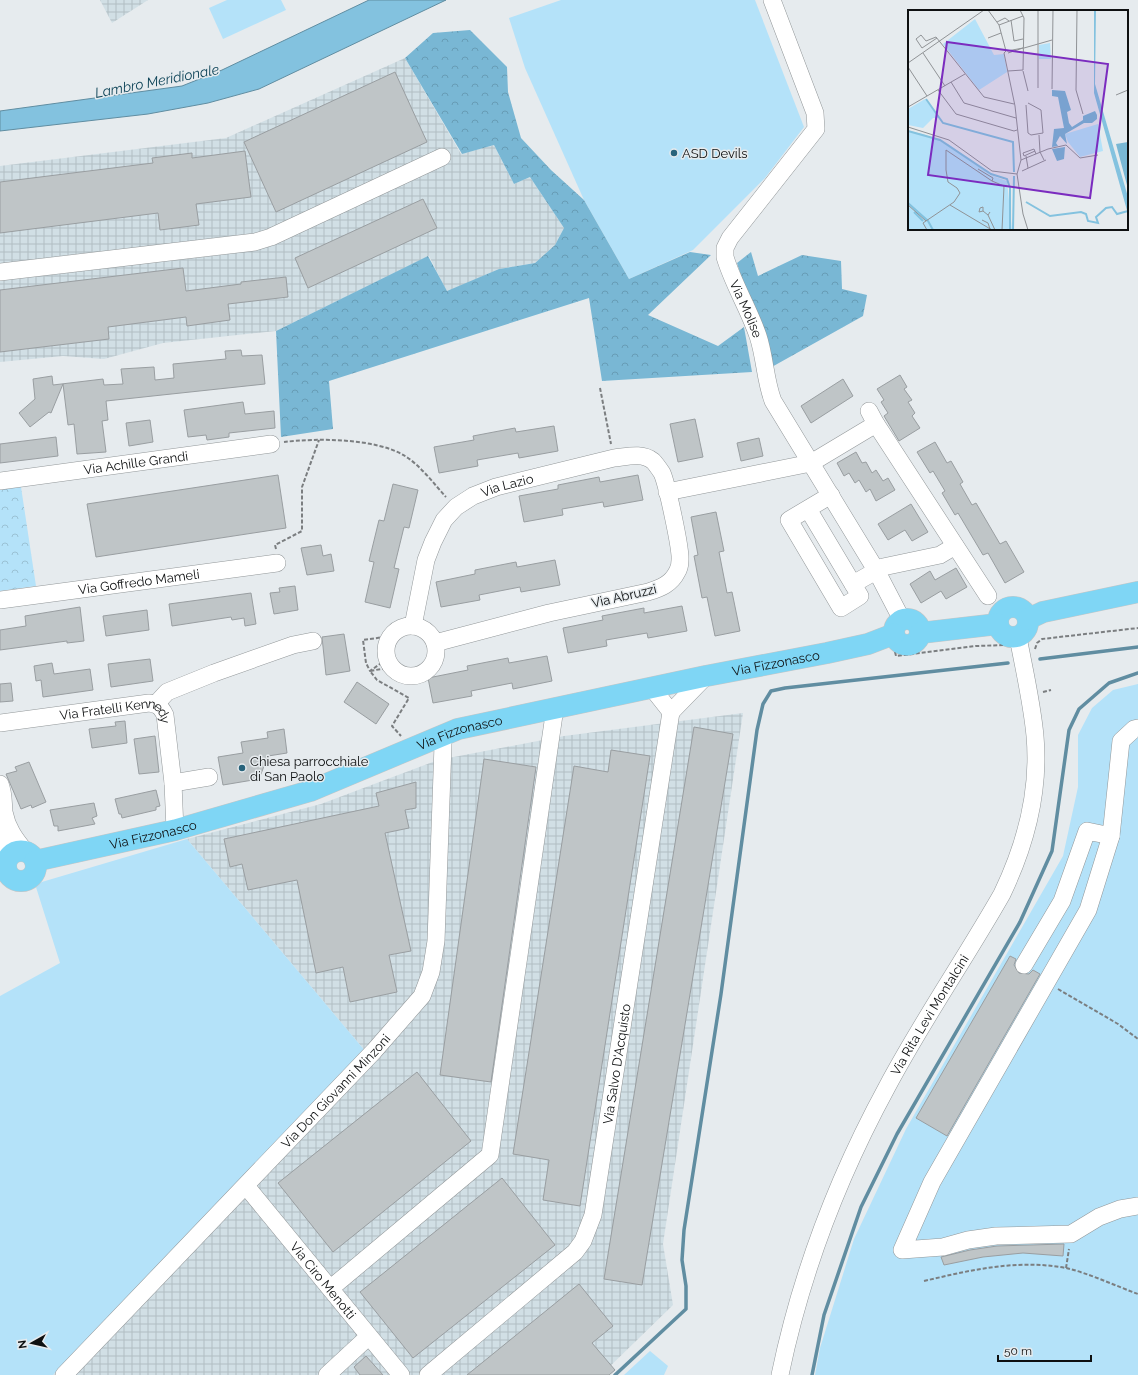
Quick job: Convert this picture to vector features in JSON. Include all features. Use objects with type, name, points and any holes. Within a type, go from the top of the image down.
[{"type":"main road","points":[[1028,619],[1043,612],[1138,592]]},
{"type":"main road","points":[[1013,606],[1023,610],[1028,619],[1021,645],[1005,635],[998,624],[1000,614],[1008,607],[1013,606]]},
{"type":"main road","points":[[898,627],[898,642],[906,645],[917,640],[920,633],[998,624]]},
{"type":"main road","name":"Via Fizzonasco","points":[[15,861],[175,830],[310,790],[441,735],[491,721],[868,644],[898,627]]},
{"type":"street","name":"Via Molise","points":[[772,0],[815,113],[816,129],[730,238],[725,248],[725,256],[759,338],[763,351],[768,389],[773,401],[876,570],[898,627]]},
{"type":"street","points":[[0,272],[255,242],[271,237],[442,156]]},
{"type":"street","points":[[667,492],[811,463],[872,417],[988,596]]},
{"type":"street","name":"Via Achille Grandi","points":[[0,481],[271,444]]},
{"type":"street","name":"Via Lazio","points":[[413,626],[426,560],[433,542],[444,520],[456,507],[473,496],[496,487],[614,458],[634,456],[645,457],[652,461],[662,473],[667,492]]},
{"type":"street","name":"Via Abruzzi","points":[[436,643],[549,613],[648,592],[664,586],[674,578],[678,570],[680,559],[667,492]]},
{"type":"street","points":[[808,508],[860,596],[841,608],[789,520],[808,508],[831,495]]},
{"type":"street","points":[[853,584],[876,570],[891,564],[940,555],[955,546]]},
{"type":"street","name":"Via Goffredo Mameli","points":[[0,600],[277,563]]},
{"type":"street","points":[[413,626],[423,628],[431,635],[436,643],[437,653],[434,663],[428,670],[419,675],[409,676],[400,674],[389,663],[386,649],[389,639],[395,631],[404,627],[413,626]]},
{"type":"street","points":[[156,704],[167,692],[214,673],[293,645],[313,641]]},
{"type":"street","name":"Via Rita Levi Montalcini","points":[[780,1375],[799,1298],[817,1243],[856,1148],[906,1053],[1002,894],[1014,869],[1024,842],[1030,819],[1036,761],[1035,735],[1021,645]]},
{"type":"street","points":[[652,688],[671,712],[706,676]]},
{"type":"street","name":"Via Fratelli Kennedy","points":[[0,723],[149,703],[156,704],[162,708],[165,715],[173,783],[175,830]]},
{"type":"street","points":[[331,1288],[490,1155],[555,708]]},
{"type":"street","name":"Via Salvo D'Acquisto","points":[[428,1375],[575,1252],[583,1241],[594,1214],[671,712]]},
{"type":"street","points":[[1138,728],[1134,728],[1121,741],[1111,836],[1088,910],[932,1182],[902,1250],[943,1247],[968,1240],[996,1236],[1071,1234],[1099,1218],[1120,1209],[1138,1206]]},
{"type":"street","name":"Via Don Giovanni Minzoni","points":[[64,1375],[374,1051],[422,996],[431,972],[436,941],[443,745],[441,735]]},
{"type":"street","points":[[173,783],[209,777]]},
{"type":"street","points":[[0,784],[4,794],[6,821],[12,836],[15,861]]},
{"type":"street","points":[[1024,965],[1062,902],[1087,831],[1111,836]]},
{"type":"street","points":[[0,834],[15,861]]},
{"type":"street","name":"Via Ciro Menotti","points":[[246,1186],[331,1288],[368,1337],[400,1375]]},
{"type":"street","points":[[327,1375],[368,1337]]},
{"type":"path","points":[[600,388],[614,458]]},
{"type":"path","points":[[271,444],[319,440],[380,447],[405,456],[416,464],[456,507]]},
{"type":"path","points":[[277,563],[275,546],[302,531],[302,487],[319,440]]},
{"type":"path","points":[[896,656],[989,645],[1021,645],[1037,643],[1042,639],[1138,628]]},
{"type":"path","points":[[389,639],[384,637],[363,640],[366,663],[377,680],[409,698],[392,726],[403,740]]},
{"type":"path","points":[[370,671],[389,663]]},
{"type":"path","points":[[370,671],[389,663]]},
{"type":"path","points":[[1046,983],[1118,1024],[1138,1039]]},
{"type":"path","points":[[1066,1268],[1071,1234]]},
{"type":"path","points":[[924,1281],[984,1268],[1023,1264],[1066,1268],[1138,1294]]},
{"type":"shaded area","points":[[100,0],[148,0],[112,23]]},
{"type":"shaded area","points":[[369,0],[446,0],[259,89],[208,103],[148,114],[0,131],[0,111],[182,86],[222,70]]},
{"type":"shaded area","points":[[405,58],[461,154],[494,145],[514,184],[530,177],[564,228],[555,245],[535,263],[499,269],[447,292],[429,256],[276,331],[163,343],[104,359],[63,356],[0,362],[0,166],[226,138]]},
{"type":"shaded area","points":[[743,713],[663,1244],[673,1305],[601,1375],[53,1375],[366,1052],[187,839],[321,804],[438,760],[564,736]]},
{"type":"green space","points":[[227,0],[281,0],[286,10],[223,39],[209,8]]},
{"type":"green space","name":"ASD Devils","points":[[561,0],[755,0],[804,127],[765,178],[693,250],[629,279],[584,200],[525,68],[509,18]]},
{"type":"green space","points":[[470,30],[507,67],[508,92],[521,138],[551,170],[584,200],[629,279],[690,252],[711,255],[648,315],[718,346],[744,327],[752,372],[602,381],[589,298],[329,381],[333,429],[281,437],[276,331],[428,256],[447,291],[499,269],[535,263],[555,245],[564,228],[530,177],[514,184],[494,145],[462,154],[405,58],[433,33]]},
{"type":"green space","points":[[751,252],[758,276],[802,255],[841,261],[842,289],[867,295],[863,316],[770,368],[737,263]]},
{"type":"green space","points":[[21,487],[36,586],[0,591],[0,489]]},
{"type":"green space","points":[[1138,684],[1138,1375],[815,1375],[820,1348],[854,1239],[906,1129],[1063,856],[1078,787],[1078,735],[1092,708],[1113,690]]},
{"type":"green space","points":[[187,839],[366,1052],[53,1375],[0,1375],[0,996],[60,963],[35,884]]},
{"type":"green space","points":[[650,1351],[668,1366],[664,1375],[624,1375]]},
{"type":"building","points":[[395,72],[427,142],[276,212],[244,142]]},
{"type":"building","points":[[245,151],[251,197],[196,204],[199,225],[160,230],[158,213],[0,233],[0,182],[153,163],[152,158],[192,153],[192,158]]},
{"type":"building","points":[[423,199],[437,228],[308,288],[295,258]]},
{"type":"building","points":[[183,268],[186,291],[241,284],[241,282],[286,277],[288,297],[228,304],[230,320],[187,326],[186,317],[108,327],[109,339],[0,352],[0,290]]},
{"type":"building","points":[[241,350],[242,356],[262,355],[265,384],[106,401],[108,420],[102,421],[106,452],[77,454],[74,424],[68,425],[63,384],[51,413],[49,412],[30,427],[19,413],[35,399],[33,379],[52,376],[53,385],[103,379],[104,385],[123,384],[121,369],[154,367],[155,380],[174,378],[173,364],[226,359],[225,351]]},
{"type":"building","points":[[900,375],[907,387],[904,389],[912,400],[908,402],[915,413],[912,416],[920,428],[899,441],[884,416],[888,413],[881,402],[884,400],[877,389]]},
{"type":"building","points":[[843,379],[853,396],[811,423],[801,406]]},
{"type":"building","points":[[243,402],[245,414],[274,411],[275,428],[229,433],[229,437],[207,440],[206,435],[188,437],[184,410]]},
{"type":"building","points":[[695,419],[703,457],[678,462],[670,424]]},
{"type":"building","points":[[150,420],[153,442],[129,446],[126,423]]},
{"type":"building","points":[[554,426],[558,451],[519,458],[518,453],[477,460],[478,466],[439,473],[434,447],[474,440],[473,436],[515,428],[516,432]]},
{"type":"building","points":[[56,437],[58,456],[0,463],[0,444]]},
{"type":"building","points":[[759,438],[763,456],[741,461],[737,443]]},
{"type":"building","points":[[935,442],[947,463],[951,461],[963,482],[960,484],[972,505],[976,503],[1000,544],[1006,541],[1024,572],[1005,583],[988,553],[983,555],[958,513],[955,515],[942,493],[945,491],[933,471],[930,473],[917,452]]},
{"type":"building","points":[[856,452],[862,463],[866,462],[872,473],[876,470],[883,481],[888,478],[895,490],[876,501],[870,489],[866,492],[859,480],[855,483],[849,473],[844,476],[837,463]]},
{"type":"building","points":[[278,475],[286,528],[96,557],[87,504]]},
{"type":"building","points":[[638,475],[643,500],[604,507],[603,502],[562,509],[563,515],[524,522],[519,496],[558,489],[558,485],[599,477],[600,482]]},
{"type":"building","points":[[393,484],[418,490],[409,528],[404,527],[394,568],[399,569],[390,608],[365,602],[374,562],[369,561],[379,520],[384,521]]},
{"type":"building","points":[[911,504],[928,532],[912,541],[905,530],[888,540],[878,524]]},
{"type":"building","points":[[716,512],[724,551],[719,552],[727,593],[732,592],[740,631],[715,636],[707,597],[702,598],[694,556],[698,555],[691,517]]},
{"type":"building","points":[[321,545],[323,556],[331,554],[334,571],[307,575],[301,548]]},
{"type":"building","points":[[555,560],[560,585],[521,592],[520,587],[479,595],[480,600],[441,607],[436,582],[475,574],[475,570],[516,562],[517,567]]},
{"type":"building","points":[[956,568],[967,587],[946,599],[941,591],[921,603],[910,584],[930,571],[935,580]]},
{"type":"building","points":[[295,586],[298,610],[274,614],[270,593],[280,592],[279,588]]},
{"type":"building","points":[[251,593],[256,624],[245,626],[244,618],[232,620],[231,617],[172,626],[169,604]]},
{"type":"building","points":[[682,606],[687,631],[648,638],[647,633],[606,640],[607,646],[568,653],[563,628],[603,620],[602,616],[644,608],[644,613]]},
{"type":"building","points":[[80,607],[84,641],[67,643],[67,641],[0,650],[0,630],[26,626],[25,616]]},
{"type":"building","points":[[147,610],[149,630],[106,636],[103,616]]},
{"type":"building","points":[[344,634],[350,671],[326,675],[322,637]]},
{"type":"building","points":[[547,656],[552,681],[513,689],[512,683],[471,691],[472,696],[433,703],[428,678],[468,670],[467,666],[508,658],[509,663]]},
{"type":"building","points":[[150,659],[153,681],[111,687],[108,664]]},
{"type":"building","points":[[52,663],[54,674],[90,669],[93,690],[43,697],[41,680],[36,681],[34,666]]},
{"type":"building","points":[[357,682],[389,704],[376,724],[344,702]]},
{"type":"building","points":[[11,683],[13,701],[0,702],[0,684]]},
{"type":"building","points":[[125,721],[127,743],[92,748],[89,729],[116,726],[115,722]]},
{"type":"building","points":[[694,727],[733,734],[642,1285],[604,1279]]},
{"type":"building","name":"Chiesa parrocchiale di San Paolo","points":[[284,729],[287,753],[268,756],[259,779],[223,785],[218,757],[243,753],[241,742],[268,738],[267,732]]},
{"type":"building","points":[[155,736],[159,772],[139,774],[134,739]]},
{"type":"building","points":[[611,750],[650,756],[580,1206],[543,1200],[549,1160],[513,1154],[574,766],[608,772]]},
{"type":"building","points":[[484,759],[536,767],[491,1082],[440,1075]]},
{"type":"building","points":[[29,762],[46,802],[32,808],[31,805],[21,809],[6,774],[17,771],[15,767]]},
{"type":"building","points":[[416,782],[416,808],[405,810],[409,828],[385,833],[411,951],[389,955],[397,992],[350,1002],[343,967],[316,973],[297,880],[248,890],[242,864],[230,867],[224,839],[379,806],[376,793]]},
{"type":"building","points":[[156,790],[160,806],[156,807],[156,810],[122,818],[121,814],[119,814],[115,799]]},
{"type":"building","points":[[94,803],[97,816],[92,818],[95,824],[58,831],[58,826],[54,826],[50,810]]},
{"type":"building","points":[[1010,956],[1016,959],[1014,965],[1019,973],[1029,974],[1033,970],[1040,974],[947,1136],[916,1118]]},
{"type":"building","points":[[417,1072],[471,1141],[333,1252],[278,1183]]},
{"type":"building","points":[[502,1178],[555,1245],[413,1358],[360,1292]]},
{"type":"building","points":[[1064,1244],[1063,1256],[1023,1253],[983,1257],[944,1265],[941,1257],[970,1250],[997,1246]]},
{"type":"building","points":[[579,1284],[613,1326],[592,1343],[615,1370],[609,1375],[467,1375]]},
{"type":"building","points":[[366,1356],[383,1375],[360,1375],[354,1367]]},
{"type":"waterway","points":[[1040,659],[1138,647]]},
{"type":"waterway","points":[[615,1375],[686,1309],[686,1286],[682,1260],[684,1230],[721,994],[757,730],[763,704],[771,691],[785,688],[1008,663]]},
{"type":"waterway","points":[[812,1375],[824,1315],[861,1207],[897,1134],[1020,922],[1052,851],[1069,730],[1079,709],[1109,683],[1138,673]]},
{"type":"place","name":"ASD Devils","points":[[674,153]]},
{"type":"place","name":"Chiesa parrocchiale di San Paolo","points":[[242,768]]},
{"type":"water label","name":"Lambro Meridionale","points":[[157,81]]}]
